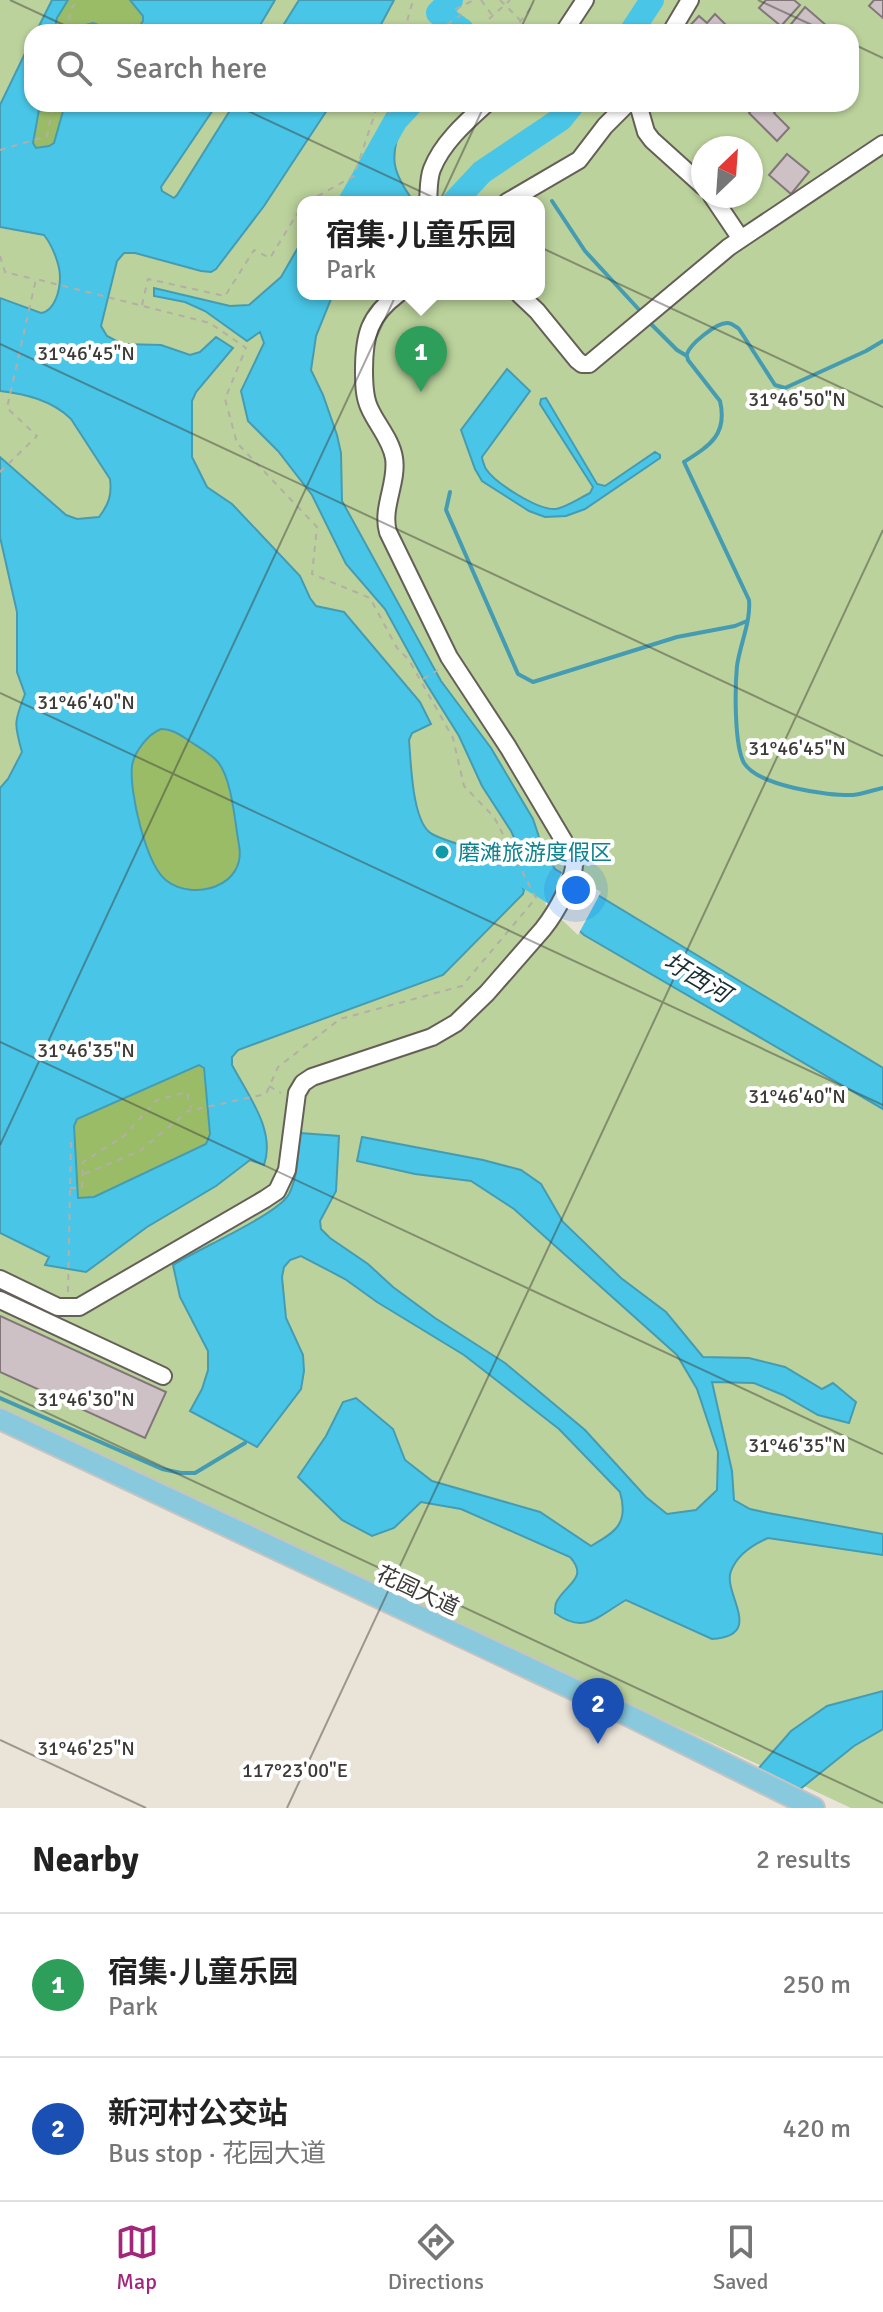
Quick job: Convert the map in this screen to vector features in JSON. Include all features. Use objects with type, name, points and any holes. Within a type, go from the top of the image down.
[{"type":"main road","name":"花园大道","points":[[0,1419],[609,1706],[800,1806]]},
{"type":"main road","name":"花园大道","points":[[0,1431],[608,1713],[800,1806]]},
{"type":"street","points":[[569,24],[585,0]]},
{"type":"street","points":[[676,24],[690,0]]},
{"type":"street","points":[[429,196],[432,168],[446,146],[477,112]]},
{"type":"street","points":[[517,196],[579,160],[619,112]]},
{"type":"street","points":[[640,112],[646,132],[652,140],[691,175]]},
{"type":"street","points":[[525,300],[577,360],[589,364],[741,239],[883,144]]},
{"type":"street","points":[[720,208],[741,239]]},
{"type":"street","points":[[0,1279],[68,1309],[89,1303],[277,1191],[287,1170],[297,1093],[303,1083],[312,1077],[432,1037],[456,1023],[487,993],[551,920],[573,874],[574,858],[453,662],[388,532],[385,519],[395,462],[365,393],[364,353],[367,334],[380,310],[391,300]]},
{"type":"street","points":[[0,1300],[65,1338],[163,1376]]},
{"type":"street","points":[[65,1338],[68,1309]]},
{"type":"path","points":[[68,24],[71,9],[78,0]]},
{"type":"path","points":[[406,24],[413,0]]},
{"type":"path","points":[[448,24],[461,15],[456,9],[474,0]]},
{"type":"path","points":[[481,0],[493,15]]},
{"type":"path","points":[[500,0],[521,21]]},
{"type":"path","points":[[489,19],[510,0]]},
{"type":"path","points":[[519,24],[531,8]]},
{"type":"path","points":[[0,150],[47,136],[52,112]]},
{"type":"path","points":[[318,196],[354,176],[375,112]]},
{"type":"path","points":[[142,306],[148,279],[225,296],[254,250],[270,258],[297,216]]},
{"type":"path","points":[[0,256],[5,272],[210,323],[246,348],[225,399],[237,443],[317,527],[312,574],[370,598],[453,738],[464,786],[494,817],[536,898],[462,986],[340,1019],[278,1067],[266,1094],[188,1111],[140,1151],[84,1174]]},
{"type":"path","points":[[0,472],[37,436],[7,408],[36,279]]},
{"type":"path","points":[[420,680],[453,662]]},
{"type":"path","points":[[70,1188],[82,1188],[83,1162],[124,1136],[157,1100],[187,1092],[192,1110]]},
{"type":"path","points":[[68,1309],[71,1141]]},
{"type":"green space","name":"磨滩旅游度假区","points":[[0,0],[883,0],[883,1808],[851,1808],[0,1409]]},
{"type":"green space","points":[[68,0],[130,0],[142,14],[143,21],[142,24],[56,24]]},
{"type":"green space","points":[[39,112],[63,112],[55,141],[44,147],[36,148],[33,144]]},
{"type":"green space","points":[[161,729],[176,732],[212,756],[226,779],[237,831],[239,863],[234,874],[214,887],[189,889],[167,881],[159,873],[146,845],[136,809],[132,766],[142,744]]},
{"type":"green space","points":[[199,1065],[203,1068],[210,1134],[206,1144],[94,1197],[78,1198],[74,1123],[77,1119]]},
{"type":"water","points":[[52,0],[68,0],[56,24],[40,24]]},
{"type":"water","points":[[130,0],[275,0],[261,24],[141,24],[143,16]]},
{"type":"water","points":[[299,0],[394,0],[381,24],[284,24]]},
{"type":"water","points":[[24,56],[24,112],[39,112],[33,143],[36,148],[54,143],[63,112],[212,112],[161,187],[162,191],[174,198],[229,112],[326,112],[264,206],[216,269],[201,271],[135,253],[124,253],[117,261],[101,326],[107,336],[122,344],[161,345],[190,355],[200,352],[216,337],[233,348],[192,401],[192,457],[207,487],[232,504],[300,576],[316,606],[344,612],[420,702],[431,724],[412,733],[409,740],[416,805],[425,828],[449,841],[504,857],[524,890],[443,975],[238,1050],[232,1057],[232,1065],[263,1126],[267,1152],[264,1165],[250,1160],[216,1186],[147,1227],[86,1272],[45,1265],[49,1257],[0,1233],[0,788],[22,752],[16,723],[25,694],[17,672],[17,612],[0,537],[0,457],[66,515],[77,519],[99,517],[111,490],[110,479],[64,412],[38,399],[0,391],[0,298],[41,313],[50,308],[56,299],[60,277],[55,255],[44,235],[0,227],[0,105]],"holes":[[[161,729],[169,730],[211,756],[227,779],[239,859],[235,871],[216,886],[190,890],[167,881],[152,860],[140,827],[132,766],[142,744],[151,735]],[[199,1065],[204,1068],[210,1134],[206,1144],[94,1197],[78,1198],[74,1126],[77,1119]]]},
{"type":"water","points":[[389,121],[402,124],[394,156],[397,173],[410,196],[341,196],[357,178]]},
{"type":"water","points":[[297,249],[297,300],[331,300],[316,336],[311,370],[337,435],[341,453],[342,501],[441,681],[491,748],[533,819],[542,846],[555,869],[883,1068],[883,1109],[584,935],[540,894],[511,831],[482,786],[459,736],[385,609],[346,564],[312,495],[278,451],[248,421],[241,391],[264,343],[260,332],[247,341],[205,311],[185,302],[154,296],[154,288],[230,306],[249,305],[281,277]]},
{"type":"water","points":[[507,369],[530,391],[482,457],[491,475],[518,495],[539,506],[556,509],[590,493],[593,487],[540,404],[541,399],[546,398],[597,484],[605,486],[655,452],[660,458],[585,509],[566,516],[545,517],[529,511],[482,481],[461,430]]},
{"type":"water","points":[[300,1133],[339,1136],[336,1191],[320,1221],[321,1229],[435,1318],[505,1363],[585,1430],[646,1497],[667,1514],[696,1510],[717,1490],[718,1452],[697,1389],[677,1355],[514,1209],[471,1181],[415,1174],[357,1161],[362,1137],[521,1170],[541,1184],[563,1222],[621,1278],[666,1312],[703,1357],[749,1358],[785,1367],[822,1389],[833,1383],[856,1402],[849,1423],[818,1415],[754,1383],[712,1382],[732,1471],[734,1500],[750,1509],[883,1534],[883,1555],[768,1538],[763,1540],[742,1555],[731,1571],[739,1622],[736,1630],[728,1636],[712,1639],[626,1600],[591,1621],[583,1623],[566,1619],[555,1613],[555,1608],[561,1595],[577,1576],[570,1557],[461,1509],[421,1502],[394,1528],[372,1536],[342,1520],[298,1477],[326,1436],[343,1402],[356,1398],[393,1429],[405,1460],[432,1481],[540,1512],[591,1546],[614,1531],[623,1512],[622,1503],[620,1492],[559,1429],[464,1355],[345,1279],[301,1256],[290,1260],[284,1267],[282,1277],[286,1318],[303,1355],[301,1389],[257,1447],[190,1411],[208,1370],[208,1351],[180,1297],[173,1265],[254,1221],[282,1202],[294,1180]]},
{"type":"water","points":[[883,1691],[883,1729],[854,1746],[799,1790],[758,1769],[791,1731],[827,1706]]},
{"type":"pier","points":[[564,869],[601,892],[578,935],[545,904]]},
{"type":"building","points":[[766,0],[794,0],[800,5],[783,24],[759,8]]},
{"type":"building","points":[[874,0],[883,0],[883,18],[869,6]]},
{"type":"building","points":[[805,7],[825,24],[791,24]]},
{"type":"building","points":[[715,14],[725,24],[692,24],[699,16],[707,23]]},
{"type":"building","points":[[775,112],[789,128],[777,141],[749,113]]},
{"type":"building","points":[[787,154],[809,172],[791,194],[769,175]]},
{"type":"building","points":[[0,1316],[166,1392],[145,1438],[0,1372]]},
{"type":"waterway","points":[[451,0],[438,13],[454,24]]},
{"type":"waterway","points":[[636,24],[652,0]]},
{"type":"waterway","points":[[353,196],[404,112]]},
{"type":"waterway","points":[[460,196],[482,172],[561,119],[567,112]]},
{"type":"waterway","points":[[552,201],[585,251],[643,314]]},
{"type":"waterway","points":[[648,321],[687,356],[720,401],[719,431],[708,445],[684,462],[749,600],[736,687],[737,730],[744,763],[763,778],[827,794],[853,795],[883,788]]},
{"type":"waterway","points":[[687,354],[710,330],[730,324],[739,329],[775,385],[785,388],[883,341]]},
{"type":"waterway","points":[[450,492],[446,510],[518,674],[533,682],[677,637],[747,621]]},
{"type":"waterway","name":"圩西河","points":[[512,868],[561,897]]},
{"type":"waterway","points":[[0,1398],[162,1469],[181,1473],[195,1473],[245,1443]]},
{"type":"place","name":"宿集·儿童乐园","points":[[421,392]]},
{"type":"place","name":"磨滩旅游度假区","points":[[442,852]]},
{"type":"place","name":"新河村公交站","points":[[598,1744]]}]
